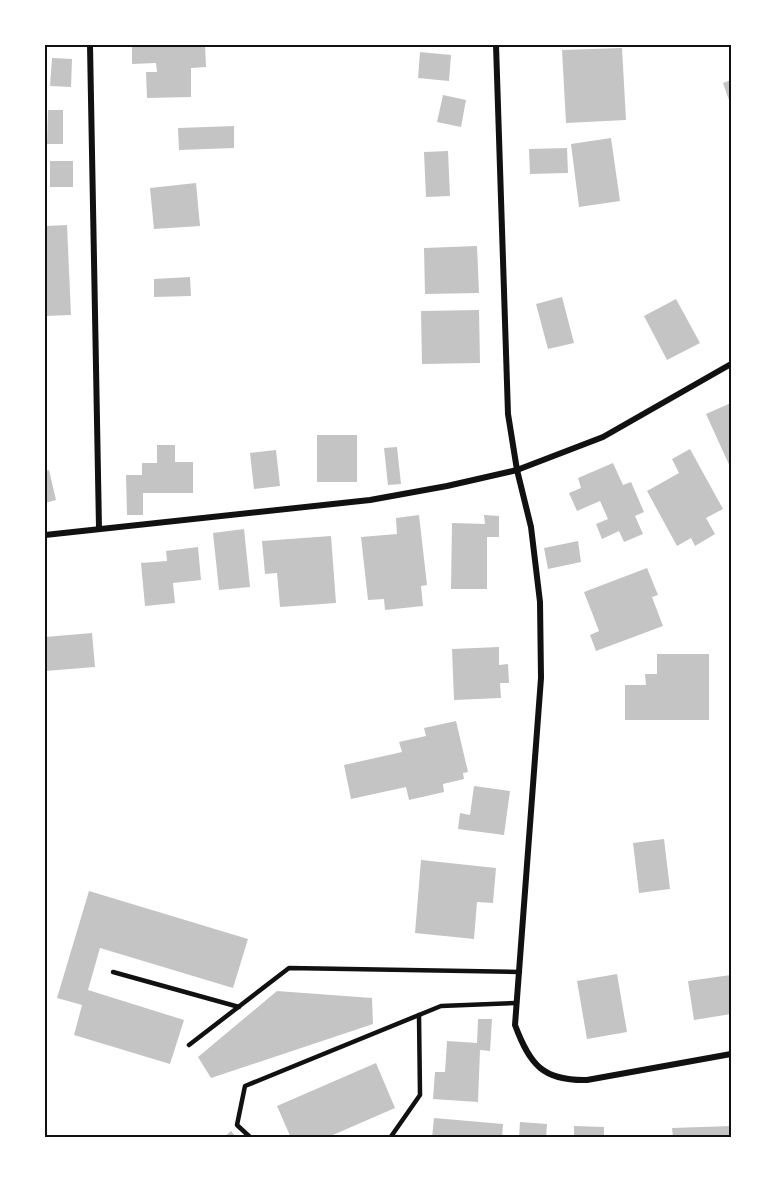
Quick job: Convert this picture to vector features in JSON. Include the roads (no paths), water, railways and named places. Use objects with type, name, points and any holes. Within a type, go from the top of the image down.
[{"type":"street","points":[[90,45],[99,528]]},
{"type":"street","points":[[496,45],[508,414],[517,470],[531,527],[540,602],[541,678],[515,1025],[526,1054],[540,1070],[564,1080],[587,1080],[731,1054]]},
{"type":"street","points":[[45,535],[370,500],[517,470],[603,437],[731,364]]},
{"type":"lane","points":[[189,1046],[289,968],[520,972]]},
{"type":"lane","points":[[113,972],[239,1007]]},
{"type":"lane","points":[[251,1138],[237,1125],[245,1086],[441,1006],[517,1003]]},
{"type":"lane","points":[[390,1138],[420,1095],[419,1015]]}]
